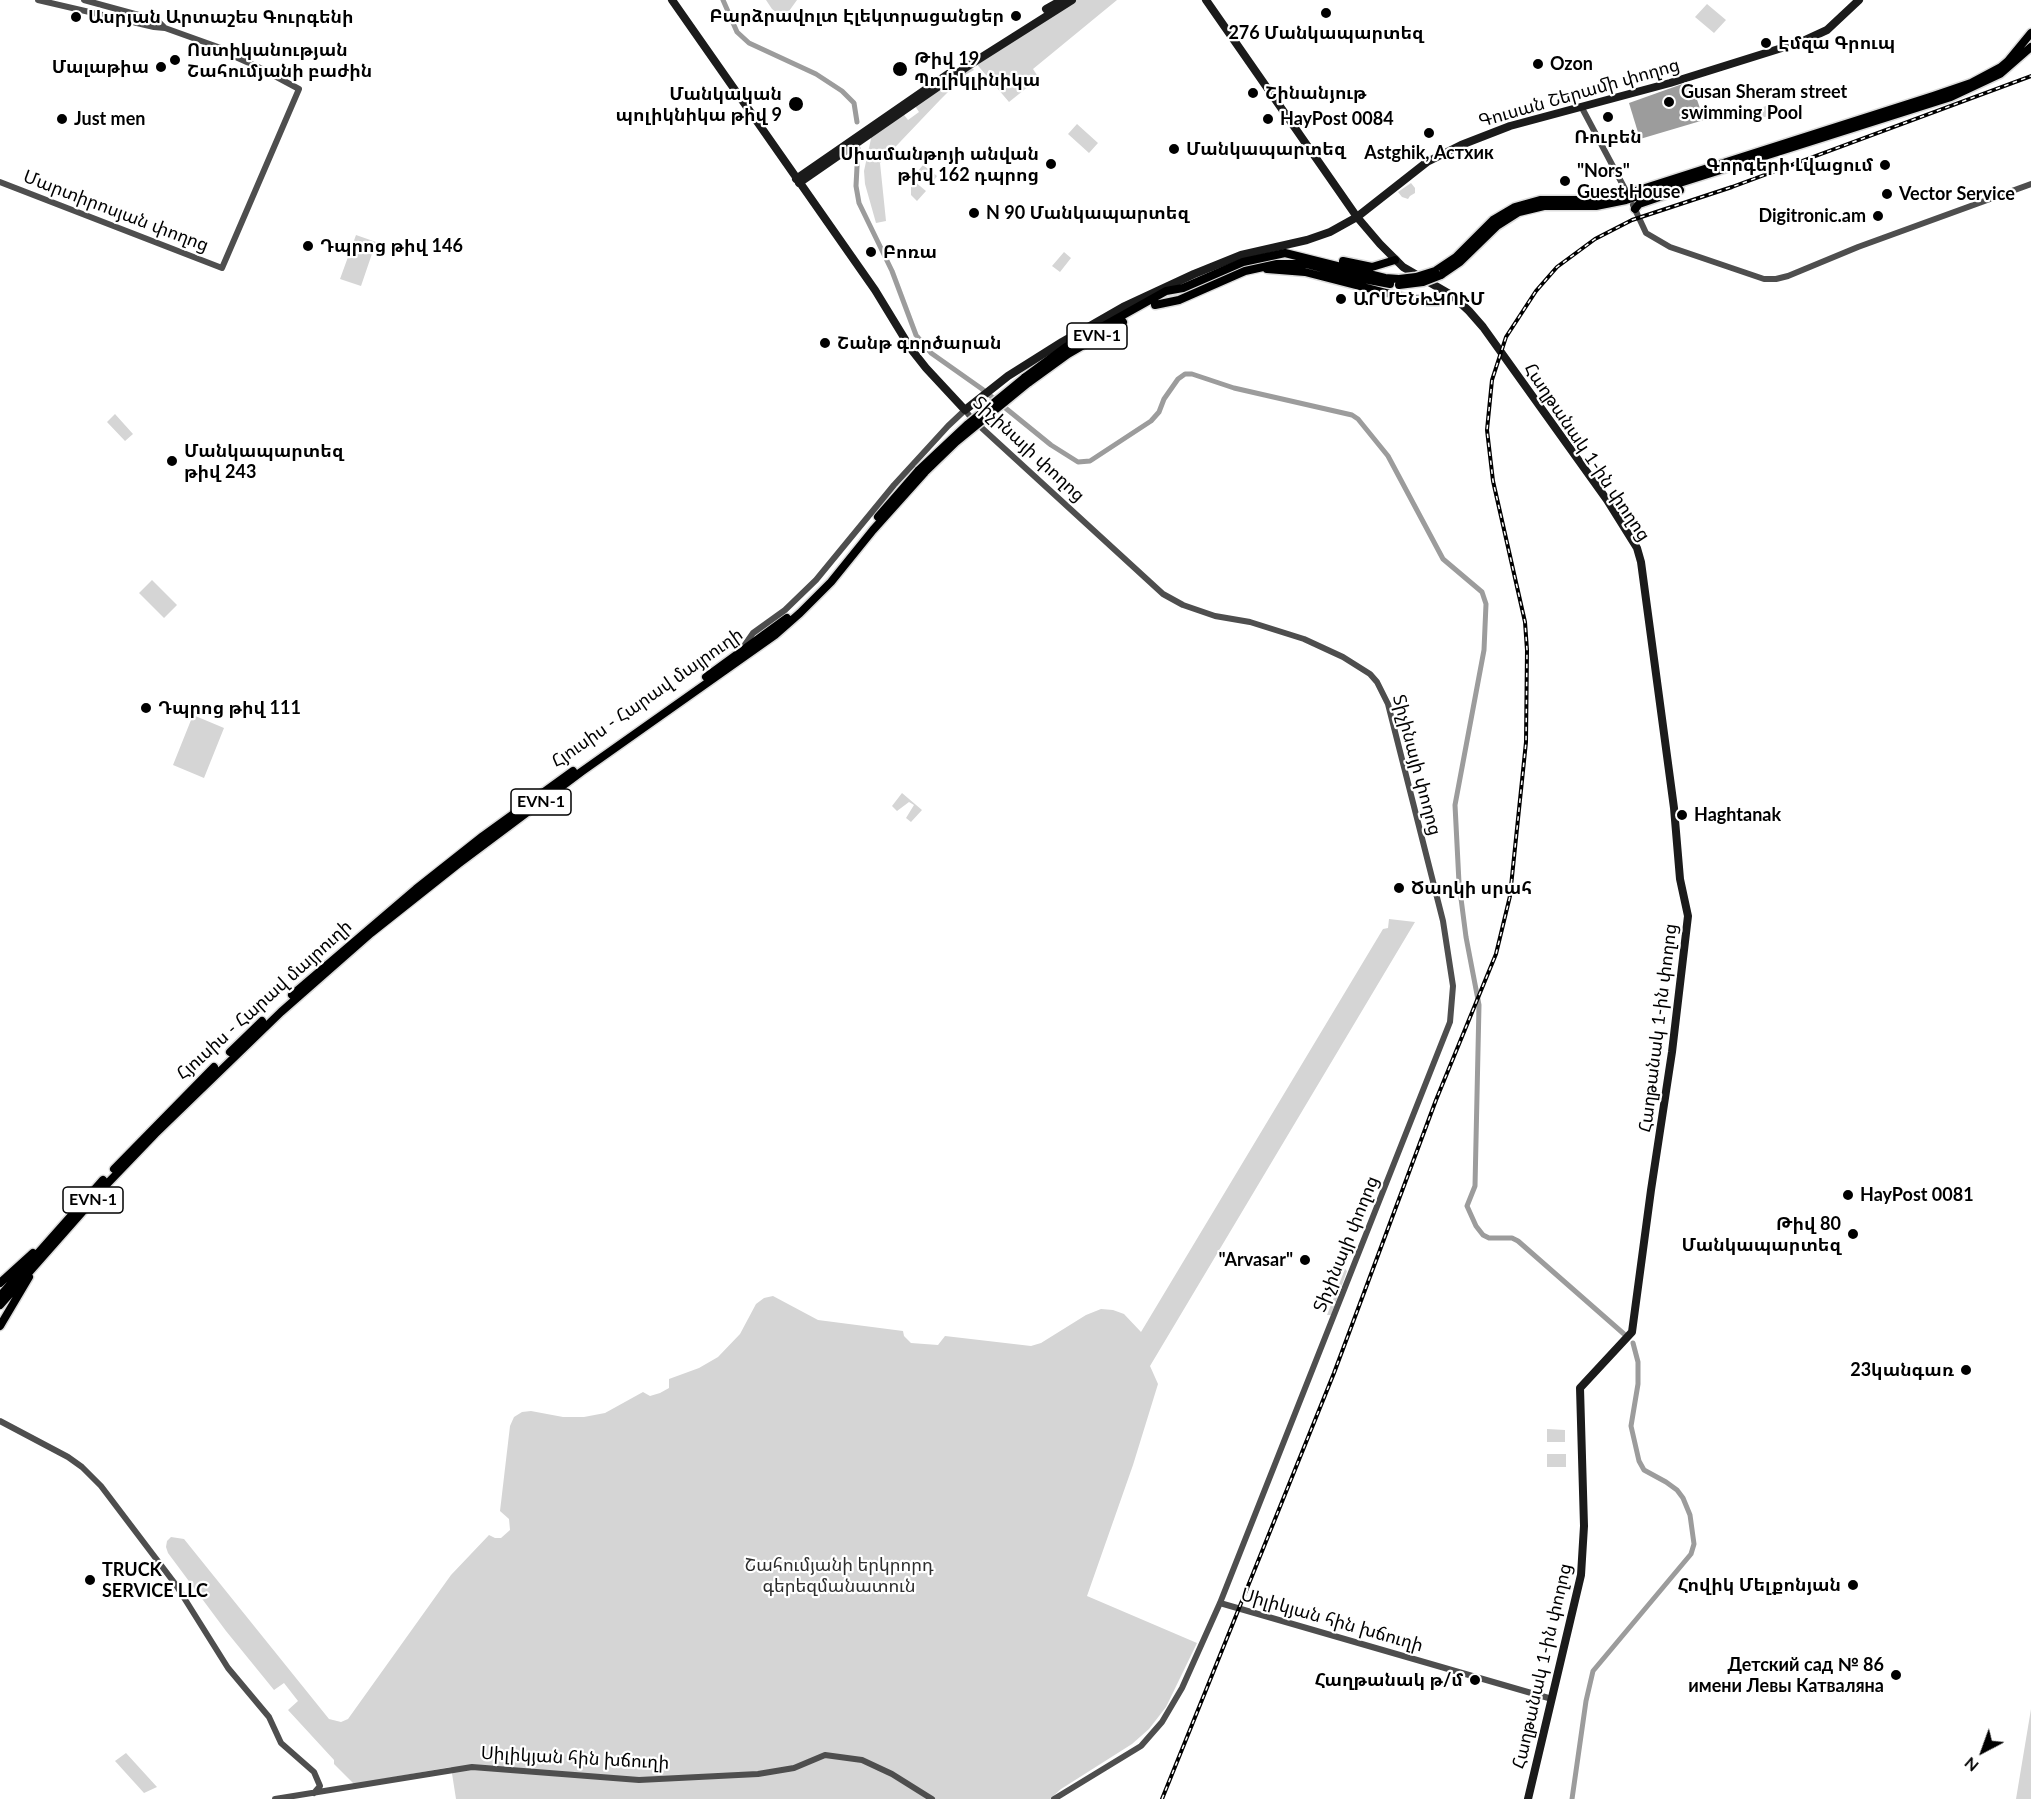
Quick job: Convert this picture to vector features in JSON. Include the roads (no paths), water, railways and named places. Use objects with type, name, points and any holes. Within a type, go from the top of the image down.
[{"type":"highway","name":"Հյուսիս - Հարավ մայրուղի","points":[[1438,273],[1493,220],[1515,207],[1540,200],[1600,200],[1617,197],[1933,96],[1971,83],[2001,67],[2031,33]]},
{"type":"highway","name":"Հյուսիս - Հարավ մայրուղի","points":[[1026,381],[1068,354],[1155,305],[1179,300],[1245,271],[1277,264],[1306,264],[1359,278],[1399,282],[1438,273],[1460,262],[1504,220],[1527,209],[1553,205],[1605,205],[1626,201],[1951,97],[2000,74],[2031,47]]},
{"type":"highway","points":[[1634,207],[1686,188],[1698,178]]},
{"type":"highway","points":[[1285,253],[1296,251],[1372,267],[1395,260]]},
{"type":"highway","name":"Հյուսիս - Հարավ մայրուղի","points":[[0,1296],[104,1179],[194,1086],[339,953],[483,836],[782,622],[825,580],[884,508],[968,424],[1026,381],[1066,347],[1169,288],[1183,288],[1243,262],[1285,253],[1399,282]]},
{"type":"highway","points":[[1253,269],[1313,274],[1406,298],[1440,302],[1449,300],[1453,296]]},
{"type":"highway","name":"Հյուսիս - Հարավ մայրուղի","points":[[1155,305],[1169,288]]},
{"type":"highway","name":"Հյուսիս - Հարավ մայրուղի","points":[[0,1305],[106,1185],[170,1119],[281,1012],[371,933],[458,864],[589,766],[775,635],[831,582],[922,471]]},
{"type":"highway","points":[[0,1283],[28,1255],[41,1249]]},
{"type":"highway","points":[[0,1326],[28,1280],[33,1267]]},
{"type":"main road","name":"Տիչինայի փողոց","points":[[672,0],[875,290],[911,349],[965,410]]},
{"type":"main road","points":[[798,181],[969,62],[1062,2],[1072,0]]},
{"type":"main road","name":"Հաղթանակ 1-ին փողոց","points":[[1208,0],[1263,73],[1358,216],[1395,260],[1453,296],[1469,311],[1495,343],[1580,462],[1637,548],[1641,562],[1667,753],[1680,879],[1688,916],[1672,1052],[1632,1332],[1580,1388],[1584,1526],[1581,1575],[1528,1799]]},
{"type":"main road","name":"Գուսան Շերամի փողոց","points":[[965,410],[994,387],[1094,323],[1241,255],[1317,237],[1358,216],[1426,162],[1461,145],[1510,126],[1582,108],[1716,69],[1816,36],[1827,30],[1859,0]]},
{"type":"street","points":[[38,0],[165,28]]},
{"type":"street","points":[[84,0],[157,20],[165,28]]},
{"type":"street","points":[[93,12],[98,2]]},
{"type":"street","name":"Մարտիրոսյան փողոց","points":[[0,182],[222,268],[299,89],[232,54],[165,28]]},
{"type":"street","points":[[1582,108],[1625,189]]},
{"type":"street","points":[[1634,207],[1646,232],[1671,247],[1764,279],[1776,279],[2031,184]]},
{"type":"street","points":[[725,663],[747,644],[753,633],[794,603],[816,580],[894,485],[965,410]]},
{"type":"street","name":"Տիչինայի փողոց","points":[[965,410],[972,419],[1163,594],[1183,605],[1215,616],[1250,622],[1304,639],[1343,657],[1370,674],[1377,682],[1388,704],[1443,921],[1453,986],[1450,1022],[1220,1603]]},
{"type":"street","points":[[753,633],[764,632],[782,622]]},
{"type":"street","points":[[0,1421],[68,1457],[101,1486],[186,1599],[228,1668],[269,1717],[281,1743],[314,1772],[320,1786],[314,1794]]},
{"type":"street","name":"Սիլիկյան հին խճուղի","points":[[1054,1799],[1141,1746],[1162,1722],[1196,1660],[1220,1603],[1552,1699]]},
{"type":"street","name":"Սիլիկյան հին խճուղի","points":[[275,1799],[472,1767],[639,1780],[758,1774],[794,1768],[825,1755],[862,1760],[892,1774],[932,1799]]},
{"type":"waterway","points":[[723,0],[737,32],[749,43],[816,74],[842,91],[854,103],[857,122]]},
{"type":"waterway","points":[[858,148],[856,186],[859,203],[892,271],[916,335],[931,353],[982,389],[1051,445],[1078,462],[1090,461],[1151,421],[1159,412],[1164,399],[1178,379],[1185,374],[1192,374],[1234,388],[1352,415],[1358,419],[1388,456],[1443,559],[1482,592],[1486,604],[1484,650],[1455,805],[1459,883],[1466,937],[1479,1005],[1475,1186],[1467,1206],[1483,1235],[1489,1238],[1512,1238],[1518,1241],[1624,1334]]},
{"type":"waterway","points":[[1572,1799],[1586,1701],[1593,1671],[1691,1554],[1694,1544],[1690,1515],[1683,1498],[1666,1482],[1644,1470],[1639,1461],[1631,1426],[1638,1384],[1638,1362],[1633,1343]]},
{"type":"railway","points":[[1162,1799],[1334,1373],[1436,1100],[1496,954],[1510,896],[1526,742],[1527,650],[1525,622],[1493,481],[1487,430],[1492,380],[1506,337],[1536,291],[1557,267],[1595,239],[1632,220],[1732,187],[2031,76]]},
{"type":"place","name":"276 Մանկապարտեզ","points":[[1326,13]]},
{"type":"place","name":"Բարձրավոլտ Էլեկտրացանցեր","points":[[1016,16]]},
{"type":"place","name":"Ասրյան Արտաշես Գուրգենի","points":[[76,17]]},
{"type":"place","name":"Էմզա Գրուպ","points":[[1766,43]]},
{"type":"place","name":"Ոստիկանության Շահումյանի բաժին","points":[[175,60]]},
{"type":"place","name":"Ozon","points":[[1538,64]]},
{"type":"place","name":"Մալաթիա","points":[[161,67]]},
{"type":"place","name":"Թիվ 19 Պոլիկլինիկա","points":[[900,69]]},
{"type":"place","name":"Շինանյութ","points":[[1253,93]]},
{"type":"place","name":"Gusan Sheram street swimming Pool","points":[[1669,102]]},
{"type":"place","name":"Մանկական պոլիկնիկա թիվ 9","points":[[796,104]]},
{"type":"place","name":"Ռուբեն","points":[[1608,117]]},
{"type":"place","name":"Just men","points":[[62,119]]},
{"type":"place","name":"HayPost 0084","points":[[1268,119]]},
{"type":"place","name":"Astghik, Астхик","points":[[1429,133]]},
{"type":"place","name":"Մանկապարտեզ","points":[[1174,149]]},
{"type":"place","name":"Սիամանթոյի անվան թիվ 162 դպրոց","points":[[1051,164]]},
{"type":"place","name":"Գորգերի Լվացում","points":[[1885,165]]},
{"type":"place","name":"\"Nors\" Guest House","points":[[1565,181]]},
{"type":"place","name":"Vector Service","points":[[1887,194]]},
{"type":"place","name":"N 90 Մանկապարտեզ","points":[[974,213]]},
{"type":"place","name":"Digitronic.am","points":[[1878,216]]},
{"type":"place","name":"Դպրոց թիվ 146","points":[[308,246]]},
{"type":"place","name":"Բոռա","points":[[871,252]]},
{"type":"place","name":"ԱՐՄԵՆԻԿՈՒՄ","points":[[1341,299]]},
{"type":"place","name":"Շանթ գործարան","points":[[825,343]]},
{"type":"place","name":"Մանկապարտեզ թիվ 243","points":[[172,461]]},
{"type":"place","name":"Դպրոց թիվ 111","points":[[146,708]]},
{"type":"place","name":"Haghtanak","points":[[1682,815]]},
{"type":"place","name":"Ծաղկի սրահ","points":[[1399,888]]},
{"type":"place","name":"HayPost 0081","points":[[1848,1195]]},
{"type":"place","name":"Թիվ 80 Մանկապարտեզ","points":[[1853,1234]]},
{"type":"place","name":"\"Arvasar\"","points":[[1305,1260]]},
{"type":"place","name":"23կանգառ","points":[[1966,1370]]},
{"type":"place","name":"TRUCK SERVICE LLC","points":[[90,1580]]},
{"type":"place","name":"Հովիկ Մելքոնյան","points":[[1853,1585]]},
{"type":"place","name":"Детский сад № 86 имени Левы Катваляна","points":[[1896,1675]]},
{"type":"place","name":"Հաղթանակ թ/մ","points":[[1475,1680]]},
{"type":"park label","name":"Շահումյանի երկրորդ գերեզմանատուն","points":[[839,1575]]}]
